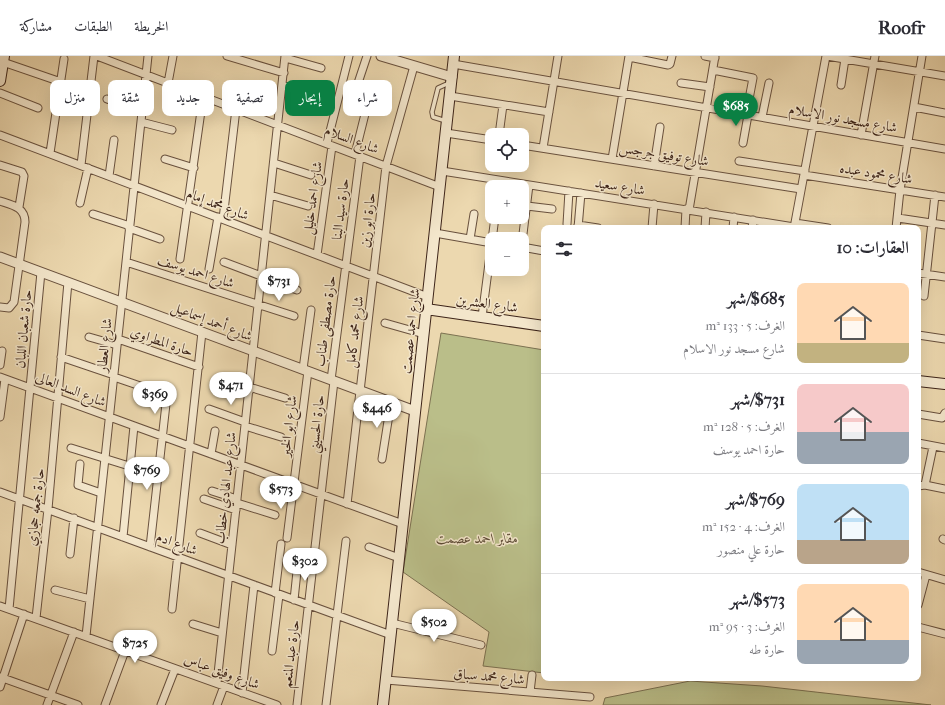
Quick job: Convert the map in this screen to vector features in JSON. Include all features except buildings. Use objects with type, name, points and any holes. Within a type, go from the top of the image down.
[{"type":"main road","points":[[0,81],[2,60]]},
{"type":"main road","name":"شارع احمد عصمت","points":[[383,705],[454,60]]},
{"type":"main road","name":"شارع العشرين","points":[[426,309],[541,326]]},
{"type":"main road","points":[[921,381],[945,384]]},
{"type":"street","name":"شارع السلام","points":[[95,56],[162,81]]},
{"type":"street","points":[[80,203],[95,56]]},
{"type":"street","name":"شارع العطار","points":[[145,80],[148,56]]},
{"type":"street","points":[[169,80],[173,56]]},
{"type":"street","points":[[227,56],[284,73]]},
{"type":"street","name":"شارع احمد خليل","points":[[317,255],[330,144],[349,56]]},
{"type":"street","points":[[359,80],[367,56]]},
{"type":"street","points":[[381,56],[452,80]]},
{"type":"street","points":[[543,148],[558,56]]},
{"type":"street","points":[[612,159],[629,56],[668,65],[670,64],[672,56]]},
{"type":"street","points":[[686,225],[715,57],[705,56]]},
{"type":"street","points":[[795,225],[827,56],[945,76]]},
{"type":"street","points":[[861,135],[874,56]]},
{"type":"street","points":[[897,225],[900,190],[922,56]]},
{"type":"street","points":[[285,57],[321,68]]},
{"type":"street","name":"شارع عبد الهادي خطاب","points":[[217,684],[285,57]]},
{"type":"street","points":[[60,80],[64,59]]},
{"type":"street","points":[[841,85],[845,59]]},
{"type":"street","points":[[2,60],[55,80]]},
{"type":"street","name":"شارع مسجد نور الاسلام","points":[[454,60],[554,81],[945,149]]},
{"type":"street","name":"حارة ابو زين","points":[[373,277],[386,166],[414,66]]},
{"type":"street","points":[[713,70],[753,78],[743,143]]},
{"type":"street","points":[[681,83],[710,87]]},
{"type":"street","points":[[762,117],[769,83]]},
{"type":"street","points":[[0,93],[38,108]]},
{"type":"street","points":[[450,96],[549,112]]},
{"type":"street","points":[[500,128],[504,105]]},
{"type":"street","points":[[914,107],[945,113]]},
{"type":"street","points":[[50,154],[55,116]]},
{"type":"street","name":"شارع العطار","points":[[86,636],[142,116]]},
{"type":"street","points":[[180,259],[189,206],[201,116]]},
{"type":"street","points":[[209,269],[220,218],[235,116]]},
{"type":"street","name":"شارع السلام","points":[[254,116],[440,187]]},
{"type":"street","name":"حارة سيد البنا","points":[[345,266],[357,155],[365,116]]},
{"type":"street","points":[[141,122],[172,130]]},
{"type":"street","points":[[654,166],[660,127]]},
{"type":"street","points":[[446,133],[485,139]]},
{"type":"street","name":"شارع محمد إمام","points":[[0,134],[428,297]]},
{"type":"street","points":[[109,176],[114,140]]},
{"type":"street","name":"شارع توفيق جرجس","points":[[529,146],[801,189]]},
{"type":"street","points":[[165,159],[194,168]]},
{"type":"street","name":"شارع محمود عبده","points":[[739,161],[945,197]]},
{"type":"street","points":[[274,164],[311,175]]},
{"type":"street","points":[[0,166],[22,172],[24,176],[19,207]]},
{"type":"street","name":"شارع سعيد","points":[[442,171],[485,180]]},
{"type":"street","name":"شارع سعيد","points":[[529,185],[706,212],[775,225]]},
{"type":"street","points":[[567,224],[569,191]]},
{"type":"street","points":[[578,225],[581,193]]},
{"type":"street","points":[[270,194],[308,206]]},
{"type":"street","points":[[924,296],[935,195]]},
{"type":"street","points":[[0,201],[19,207],[23,212],[25,219],[20,264],[13,304],[6,308],[0,307]]},
{"type":"street","points":[[652,225],[654,204]]},
{"type":"street","points":[[529,206],[552,209]]},
{"type":"street","points":[[705,225],[706,212]]},
{"type":"street","points":[[92,214],[160,239]]},
{"type":"street","points":[[470,239],[474,214]]},
{"type":"street","points":[[733,225],[734,217]]},
{"type":"street","points":[[898,218],[945,225]]},
{"type":"street","points":[[752,225],[753,220]]},
{"type":"street","points":[[435,234],[485,242]]},
{"type":"street","points":[[529,248],[541,250]]},
{"type":"street","name":"شارع أحمد إسماعيل","points":[[0,257],[415,411]]},
{"type":"street","name":"شارع احمد يوسف","points":[[126,262],[294,316]]},
{"type":"street","points":[[224,262],[297,290]]},
{"type":"street","name":"حارة مصطفى طناب","points":[[332,380],[345,266]]},
{"type":"street","name":"حارة شعبان اللبان","points":[[9,609],[41,272]]},
{"type":"street","points":[[921,273],[945,277]]},
{"type":"street","points":[[482,317],[488,276]]},
{"type":"street","name":"شارع محمد كامل","points":[[347,504],[373,277]]},
{"type":"street","name":"حارة جمعه حجازي","points":[[36,618],[48,509],[68,282]]},
{"type":"street","name":"شارع ابو الخير","points":[[287,538],[312,310]]},
{"type":"street","points":[[385,323],[424,334]]},
{"type":"street","points":[[172,609],[202,332]]},
{"type":"street","points":[[921,335],[945,339]]},
{"type":"street","name":"حارة المطراوي","points":[[89,337],[117,342],[198,367]]},
{"type":"street","points":[[0,365],[2,351]]},
{"type":"street","points":[[61,357],[148,389]]},
{"type":"street","points":[[0,417],[2,378]]},
{"type":"street","name":"شارع السد العالى","points":[[2,378],[403,524]]},
{"type":"street","name":"حارة الحسيني","points":[[309,606],[322,494],[332,380]]},
{"type":"street","points":[[216,382],[285,398]]},
{"type":"street","points":[[150,547],[167,395]]},
{"type":"street","points":[[382,459],[391,402]]},
{"type":"street","points":[[209,408],[245,424],[281,436]]},
{"type":"street","points":[[921,414],[942,418],[945,413]]},
{"type":"street","points":[[122,537],[134,426]]},
{"type":"street","points":[[211,454],[215,431]]},
{"type":"street","points":[[921,444],[945,448]]},
{"type":"street","points":[[933,447],[921,485],[945,489]]},
{"type":"street","points":[[71,448],[142,470]]},
{"type":"street","points":[[80,464],[78,485],[101,493]]},
{"type":"street","points":[[212,491],[236,504]]},
{"type":"street","name":"شارع ادم","points":[[0,492],[20,498],[178,558],[390,635]]},
{"type":"street","points":[[204,499],[236,504],[275,515]]},
{"type":"street","points":[[70,554],[74,518]]},
{"type":"street","points":[[200,533],[232,545]]},
{"type":"street","points":[[326,705],[346,541]]},
{"type":"street","points":[[272,652],[281,544]]},
{"type":"street","points":[[369,547],[399,558]]},
{"type":"street","points":[[294,600],[298,562]]},
{"type":"street","points":[[921,573],[945,580]]},
{"type":"street","points":[[921,594],[926,575]]},
{"type":"street","points":[[242,693],[254,585]]},
{"type":"street","points":[[55,590],[90,599]]},
{"type":"street","name":"شارع وفيق عباس","points":[[0,606],[274,704]]},
{"type":"street","name":"حارة عبد المنعم","points":[[297,705],[309,606]]},
{"type":"street","points":[[0,687],[2,677],[24,614]]},
{"type":"street","points":[[392,623],[481,645]]},
{"type":"street","points":[[193,624],[222,633]]},
{"type":"street","points":[[921,628],[945,634]]},
{"type":"street","points":[[47,705],[74,632]]},
{"type":"street","points":[[105,705],[125,650]]},
{"type":"street","points":[[161,705],[176,669]]},
{"type":"street","points":[[530,692],[532,674]]},
{"type":"street","points":[[2,677],[78,705]]},
{"type":"street","name":"شارع محمد سباق","points":[[386,680],[590,697]]},
{"type":"street","points":[[218,705],[224,686]]},
{"type":"lane","points":[[447,121],[433,117],[432,112],[438,88],[452,80]]},
{"type":"green space","name":"مقابر احمد عصمت","points":[[441,333],[541,350],[541,673],[483,666],[489,632],[403,572]]},
{"type":"green space","points":[[690,681],[762,686],[931,705],[603,705],[605,698]]}]
